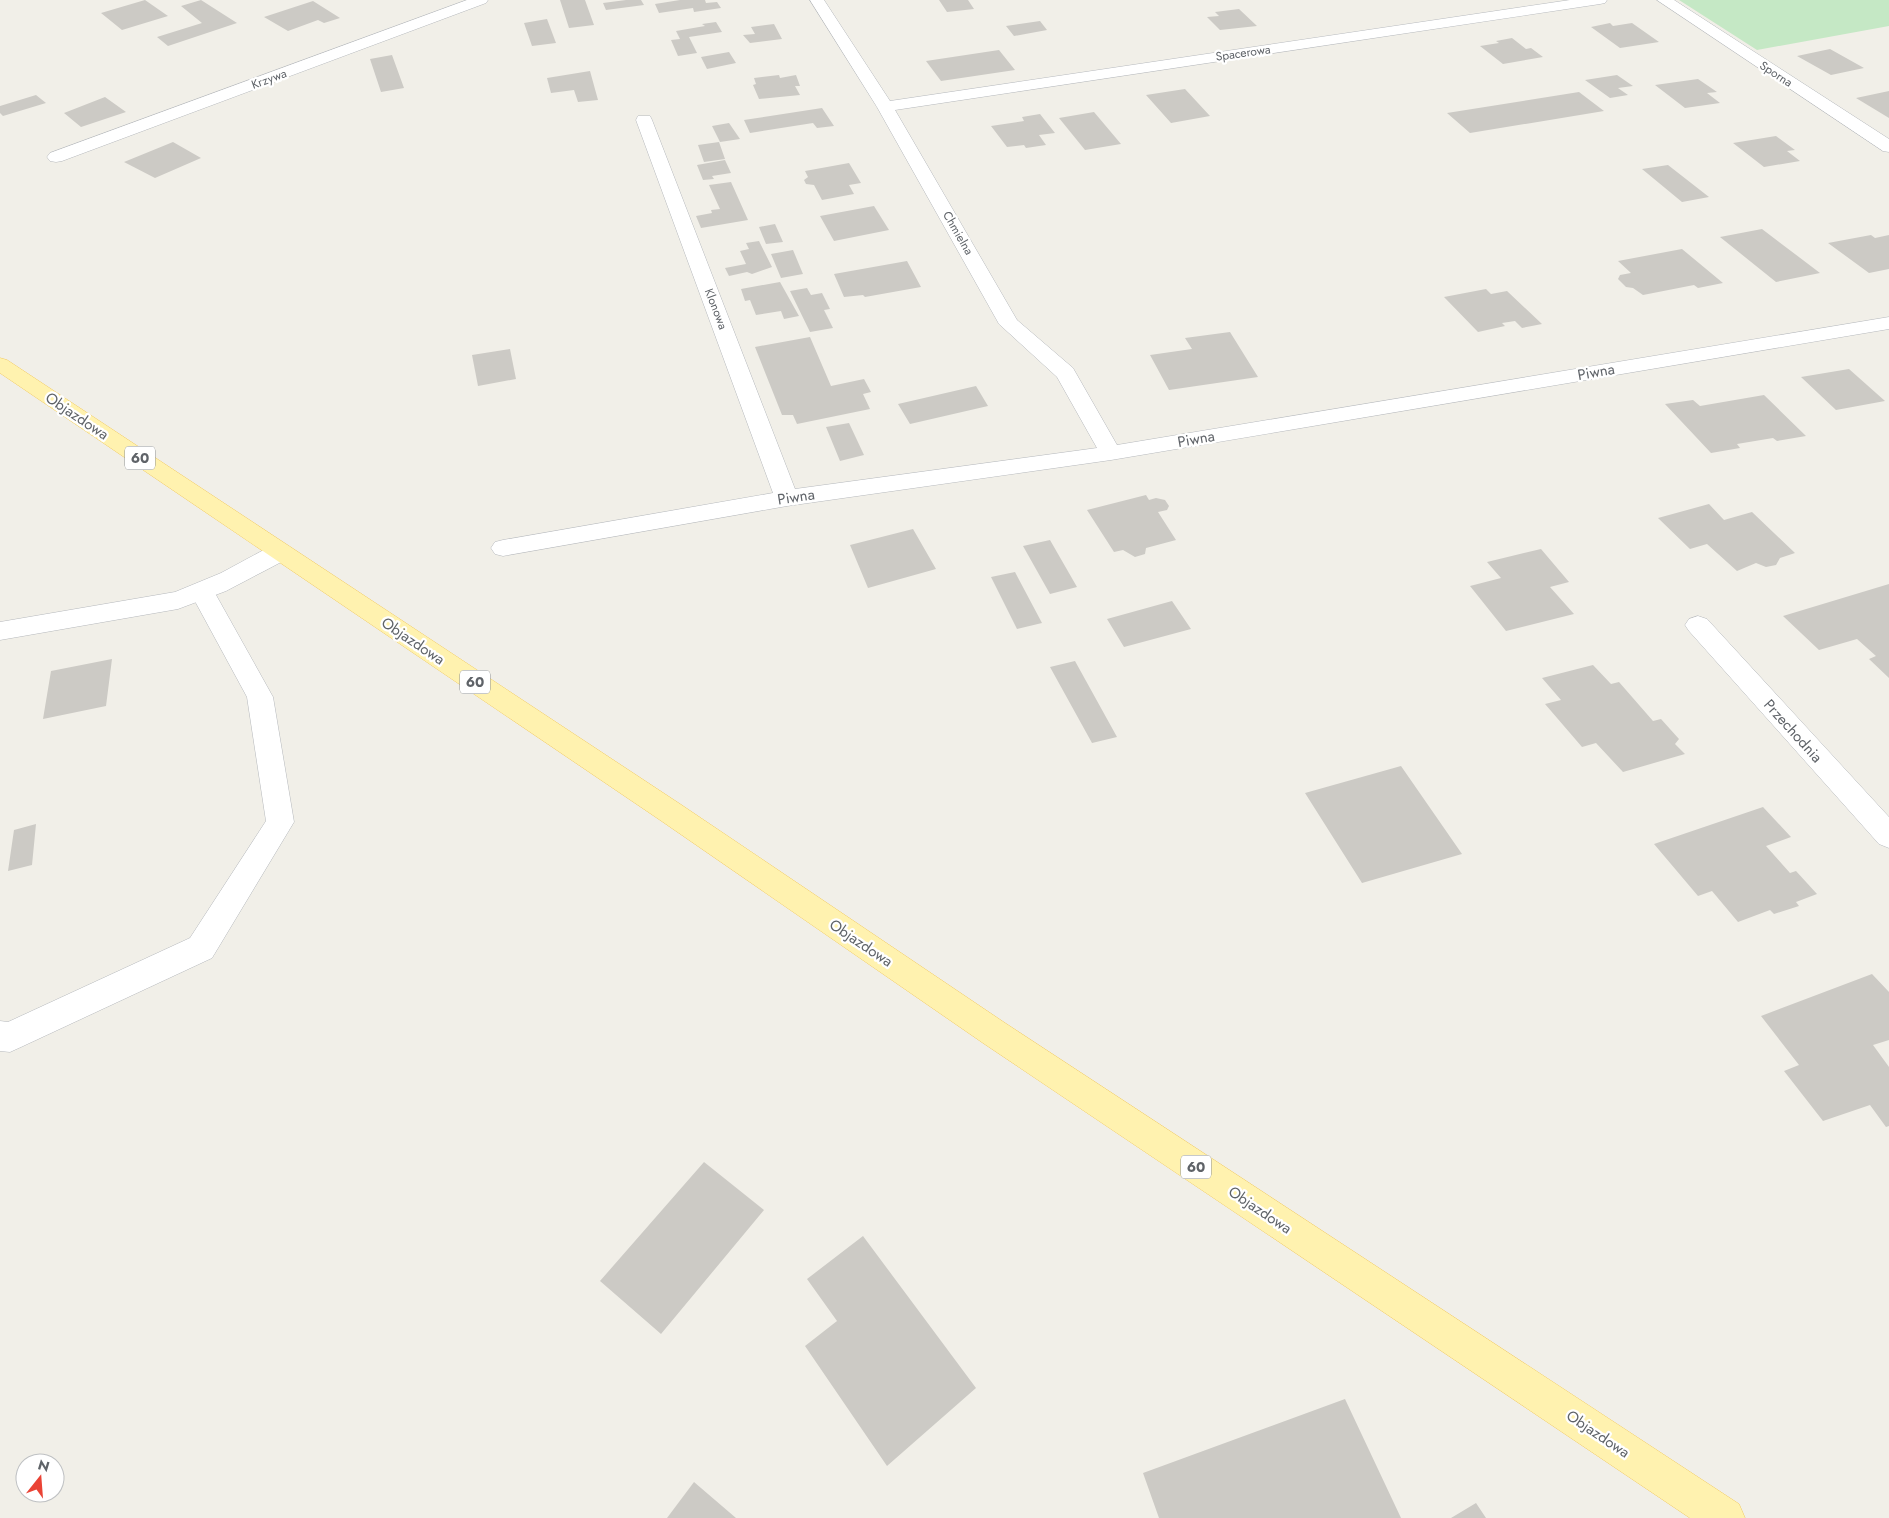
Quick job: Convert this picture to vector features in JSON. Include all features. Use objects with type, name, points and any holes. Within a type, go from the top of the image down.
[{"type":"main road","name":"Objazdowa","points":[[0,364],[670,812],[994,1033],[1725,1518]]},
{"type":"street","name":"Krzywa","points":[[56,157],[481,0]]},
{"type":"street","name":"Chmielna","points":[[817,0],[885,107],[1009,324],[1066,373],[1111,454]]},
{"type":"street","name":"Spacerowa","points":[[885,107],[1600,0]]},
{"type":"street","name":"Sporna","points":[[1664,0],[1889,147]]},
{"type":"street","name":"Klonowa","points":[[644,120],[787,498]]},
{"type":"street","name":"Piwna","points":[[503,548],[787,498],[1111,454],[1889,323]]},
{"type":"street","points":[[0,631],[178,600],[202,592],[247,571],[280,552]]},
{"type":"street","points":[[0,1036],[10,1037],[202,948],[280,822],[260,697],[202,592]]},
{"type":"street","name":"Przechodnia","points":[[1698,625],[1889,836]]},
{"type":"green space","points":[[1679,0],[1889,0],[1889,26],[1757,50]]},
{"type":"building","points":[[145,0],[168,16],[122,30],[101,13]]},
{"type":"building","points":[[201,0],[237,23],[168,46],[157,37],[202,23],[181,6]]},
{"type":"building","points":[[560,0],[585,0],[594,25],[569,28]]},
{"type":"building","points":[[641,0],[644,5],[606,10],[603,3]]},
{"type":"building","points":[[680,0],[705,0],[706,3],[717,2],[721,8],[694,12],[693,8],[659,13],[655,4]]},
{"type":"building","points":[[939,0],[968,0],[974,9],[947,12]]},
{"type":"building","points":[[313,1],[340,18],[324,23],[318,20],[288,31],[264,17]]},
{"type":"building","points":[[1239,9],[1257,26],[1220,30],[1207,17],[1219,16],[1215,12]]},
{"type":"building","points":[[547,19],[556,43],[532,46],[524,23]]},
{"type":"building","points":[[1040,21],[1047,30],[1014,36],[1006,26]]},
{"type":"building","points":[[716,22],[722,32],[689,37],[697,53],[678,56],[671,40],[680,39],[676,31]]},
{"type":"building","points":[[1610,23],[1613,26],[1632,23],[1659,42],[1620,48],[1591,27]]},
{"type":"building","points":[[774,24],[782,39],[750,43],[743,35],[755,34],[751,27]]},
{"type":"building","points":[[1512,38],[1526,49],[1531,48],[1543,57],[1503,64],[1480,46],[1499,43],[1496,41]]},
{"type":"building","points":[[1830,49],[1864,68],[1831,75],[1797,56]]},
{"type":"building","points":[[999,50],[1015,70],[941,81],[926,61]]},
{"type":"building","points":[[729,52],[736,63],[707,69],[701,57]]},
{"type":"building","points":[[392,55],[404,88],[381,92],[370,59]]},
{"type":"building","points":[[590,71],[598,100],[578,102],[574,90],[551,93],[547,78]]},
{"type":"building","points":[[779,75],[780,78],[796,75],[800,86],[795,86],[800,95],[759,99],[753,85],[756,84],[754,78]]},
{"type":"building","points":[[1617,75],[1633,86],[1618,88],[1628,95],[1610,98],[1585,80]]},
{"type":"building","points":[[1698,79],[1717,92],[1707,93],[1720,103],[1685,108],[1655,85]]},
{"type":"building","points":[[1185,89],[1210,116],[1171,123],[1146,95]]},
{"type":"building","points":[[1889,91],[1889,118],[1856,98]]},
{"type":"building","points":[[1579,92],[1604,111],[1470,133],[1447,113]]},
{"type":"building","points":[[36,95],[46,103],[3,116],[0,113],[0,106]]},
{"type":"building","points":[[105,97],[126,112],[81,127],[64,113]]},
{"type":"building","points":[[822,108],[834,126],[817,128],[813,123],[750,133],[744,120]]},
{"type":"building","points":[[1094,112],[1121,144],[1085,150],[1059,118]]},
{"type":"building","points":[[1040,114],[1055,133],[1039,135],[1046,145],[1026,148],[1024,145],[1007,147],[991,126],[1024,121],[1022,117]]},
{"type":"building","points":[[729,123],[740,139],[720,142],[712,126]]},
{"type":"building","points":[[1776,136],[1795,150],[1787,151],[1800,161],[1764,167],[1733,143]]},
{"type":"building","points":[[173,142],[201,158],[155,178],[124,162]]},
{"type":"building","points":[[719,142],[725,159],[704,162],[698,145]]},
{"type":"building","points":[[725,160],[731,173],[712,176],[714,179],[703,180],[697,165]]},
{"type":"building","points":[[849,163],[861,183],[849,185],[854,194],[822,200],[814,185],[806,184],[804,180],[808,177],[805,171]]},
{"type":"building","points":[[1668,165],[1709,197],[1682,202],[1642,169]]},
{"type":"building","points":[[731,182],[748,220],[701,228],[696,216],[712,213],[711,210],[720,209],[709,185]]},
{"type":"building","points":[[874,206],[889,230],[834,241],[820,216]]},
{"type":"building","points":[[775,224],[783,242],[766,244],[759,227]]},
{"type":"building","points":[[1762,229],[1820,273],[1776,282],[1720,237]]},
{"type":"building","points":[[1871,235],[1875,238],[1889,235],[1889,269],[1869,273],[1828,243]]},
{"type":"building","points":[[759,241],[772,267],[752,274],[747,272],[729,276],[725,268],[746,264],[740,251],[749,249],[746,243]]},
{"type":"building","points":[[1682,249],[1723,283],[1698,288],[1694,285],[1643,295],[1633,288],[1626,287],[1618,279],[1620,275],[1631,273],[1618,261]]},
{"type":"building","points":[[793,250],[803,274],[781,278],[771,254]]},
{"type":"building","points":[[907,261],[921,287],[865,297],[863,295],[844,297],[834,274]]},
{"type":"building","points":[[780,282],[799,316],[784,319],[781,311],[756,315],[750,300],[745,301],[741,289]]},
{"type":"building","points":[[807,288],[811,295],[822,293],[830,309],[824,310],[833,328],[810,332],[790,291]]},
{"type":"building","points":[[1486,289],[1491,294],[1507,291],[1542,324],[1522,328],[1515,321],[1502,323],[1505,326],[1478,332],[1444,297]]},
{"type":"building","points":[[1230,332],[1258,377],[1169,390],[1150,355],[1192,349],[1185,338]]},
{"type":"building","points":[[810,337],[831,386],[864,379],[871,392],[863,394],[870,409],[797,424],[793,415],[782,415],[755,347]]},
{"type":"building","points":[[510,349],[516,379],[478,386],[472,355]]},
{"type":"building","points":[[1849,369],[1885,401],[1836,410],[1801,377]]},
{"type":"building","points":[[976,386],[988,406],[910,424],[898,404]]},
{"type":"building","points":[[1764,395],[1806,436],[1777,441],[1773,438],[1737,444],[1740,448],[1711,453],[1665,404],[1693,400],[1700,406]]},
{"type":"building","points":[[849,423],[864,455],[840,461],[826,427]]},
{"type":"building","points":[[1146,495],[1149,500],[1156,498],[1165,500],[1169,506],[1167,510],[1158,512],[1176,540],[1146,548],[1145,554],[1135,557],[1123,550],[1114,552],[1087,510]]},
{"type":"building","points":[[1709,504],[1724,520],[1752,512],[1795,553],[1780,558],[1776,565],[1766,567],[1756,563],[1737,571],[1707,544],[1690,549],[1658,518]]},
{"type":"building","points":[[913,529],[936,569],[868,588],[850,545]]},
{"type":"building","points":[[1050,540],[1077,587],[1050,594],[1023,546]]},
{"type":"building","points":[[1541,549],[1569,582],[1550,587],[1574,614],[1506,631],[1470,586],[1501,578],[1487,562]]},
{"type":"building","points":[[1015,572],[1042,623],[1017,629],[991,577]]},
{"type":"building","points":[[1889,584],[1889,678],[1869,659],[1876,656],[1857,639],[1819,650],[1783,616]]},
{"type":"building","points":[[1172,601],[1191,629],[1124,647],[1107,619]]},
{"type":"building","points":[[112,659],[106,706],[43,719],[51,671]]},
{"type":"building","points":[[1075,661],[1117,737],[1092,743],[1050,667]]},
{"type":"building","points":[[1593,665],[1611,684],[1619,682],[1653,721],[1661,719],[1679,739],[1675,744],[1685,754],[1623,772],[1596,743],[1582,747],[1545,704],[1561,700],[1542,678]]},
{"type":"building","points":[[1401,766],[1462,854],[1362,883],[1305,793]]},
{"type":"building","points":[[1763,807],[1791,837],[1766,846],[1790,873],[1796,871],[1817,894],[1796,902],[1799,906],[1774,914],[1770,910],[1738,922],[1712,891],[1698,896],[1654,844]]},
{"type":"building","points":[[36,824],[32,865],[8,871],[14,830]]},
{"type":"building","points":[[1872,974],[1889,992],[1889,1040],[1873,1045],[1889,1067],[1889,1126],[1886,1127],[1870,1105],[1823,1121],[1784,1071],[1799,1065],[1761,1016]]},
{"type":"building","points":[[704,1162],[764,1210],[661,1334],[600,1281]]},
{"type":"building","points":[[863,1236],[976,1388],[887,1466],[805,1346],[837,1321],[807,1279]]},
{"type":"building","points":[[1345,1399],[1401,1518],[1159,1518],[1143,1473]]},
{"type":"building","points":[[694,1482],[736,1518],[667,1518]]},
{"type":"building","points":[[1476,1503],[1486,1518],[1451,1518]]}]
